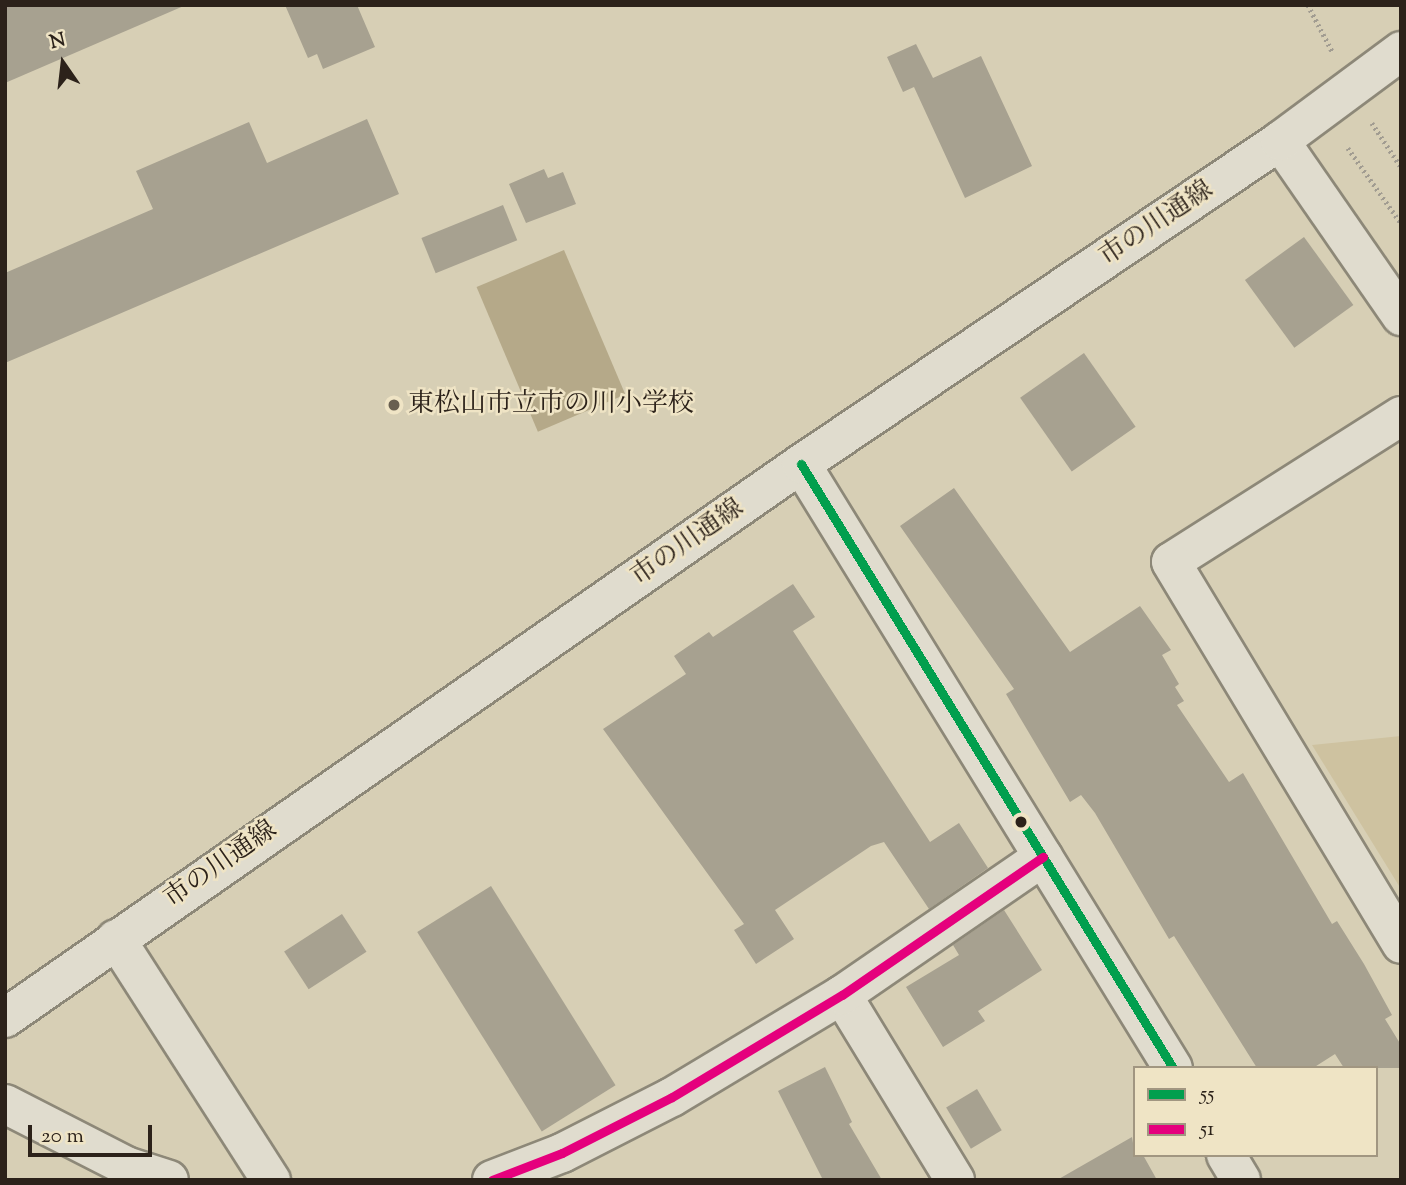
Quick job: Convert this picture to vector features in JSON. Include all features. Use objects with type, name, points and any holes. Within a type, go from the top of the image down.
[{"type":"street","name":"市の川通線","points":[[5,1018],[801,464],[1280,141],[1375,70]]},
{"type":"street","points":[[1280,141],[1401,316]]},
{"type":"street","points":[[1401,416],[1171,562],[1401,944]]},
{"type":"street","points":[[801,464],[1171,1066]]},
{"type":"street","points":[[492,1180],[562,1153],[672,1097],[842,995],[1043,857]]},
{"type":"street","points":[[116,939],[271,1180]]},
{"type":"street","points":[[842,995],[955,1180]]},
{"type":"street","points":[[5,1104],[127,1166],[169,1180]]},
{"type":"street","points":[[1227,1157],[1241,1180]]},
{"type":"path","points":[[1308,5],[1375,70],[1401,167]]},
{"type":"path","points":[[1348,148],[1401,223]]},
{"type":"shaded area","points":[[564,250],[625,395],[538,432],[477,287]]},
{"type":"shaded area","points":[[1401,736],[1401,889],[1312,745]]},
{"type":"building","points":[[5,5],[186,5],[5,83]]},
{"type":"building","points":[[285,5],[357,5],[375,47],[323,69],[317,54],[308,58]]},
{"type":"building","points":[[916,44],[933,78],[981,56],[1032,166],[965,198],[914,87],[903,92],[887,57]]},
{"type":"building","points":[[367,119],[399,194],[5,363],[5,273],[153,209],[136,171],[249,122],[267,163]]},
{"type":"building","points":[[544,169],[548,178],[563,172],[576,204],[526,223],[509,184]]},
{"type":"building","points":[[503,205],[517,240],[436,273],[421,238]]},
{"type":"building","points":[[1304,237],[1353,305],[1294,348],[1245,280]]},
{"type":"building","points":[[1084,353],[1136,427],[1072,471],[1020,398]]},
{"type":"building","points":[[954,488],[1070,652],[1140,606],[1171,650],[1162,655],[1179,684],[1175,687],[1184,701],[1177,705],[1229,782],[1243,773],[1332,924],[1337,921],[1364,964],[1392,1015],[1385,1019],[1401,1045],[1401,1068],[1343,1066],[1335,1054],[1316,1066],[1256,1066],[1174,936],[1169,939],[1095,813],[1081,795],[1070,802],[1006,694],[1014,689],[900,526]]},
{"type":"building","points":[[793,584],[815,617],[793,631],[930,842],[959,823],[988,868],[929,909],[884,842],[871,846],[775,910],[794,939],[756,964],[734,930],[744,924],[603,729],[686,674],[674,656],[709,632],[713,637]]},
{"type":"building","points":[[491,886],[616,1085],[542,1131],[417,932]]},
{"type":"building","points":[[1004,910],[1042,970],[978,1011],[985,1021],[943,1047],[906,987],[959,955],[953,945]]},
{"type":"building","points":[[342,914],[367,952],[309,989],[284,952]]},
{"type":"building","points":[[825,1067],[852,1122],[849,1124],[882,1180],[823,1180],[778,1091]]},
{"type":"building","points":[[977,1089],[1002,1130],[971,1149],[946,1108]]},
{"type":"building","points":[[1132,1137],[1133,1157],[1144,1157],[1157,1180],[1057,1180]]},
{"type":"transit line","name":"55","points":[[801,464],[1172,1066]]},
{"type":"transit line","name":"51","points":[[492,1180],[562,1153],[672,1097],[842,995],[1043,857]]},
{"type":"place","name":"東松山市立市の川小学校","points":[[394,405]]}]
